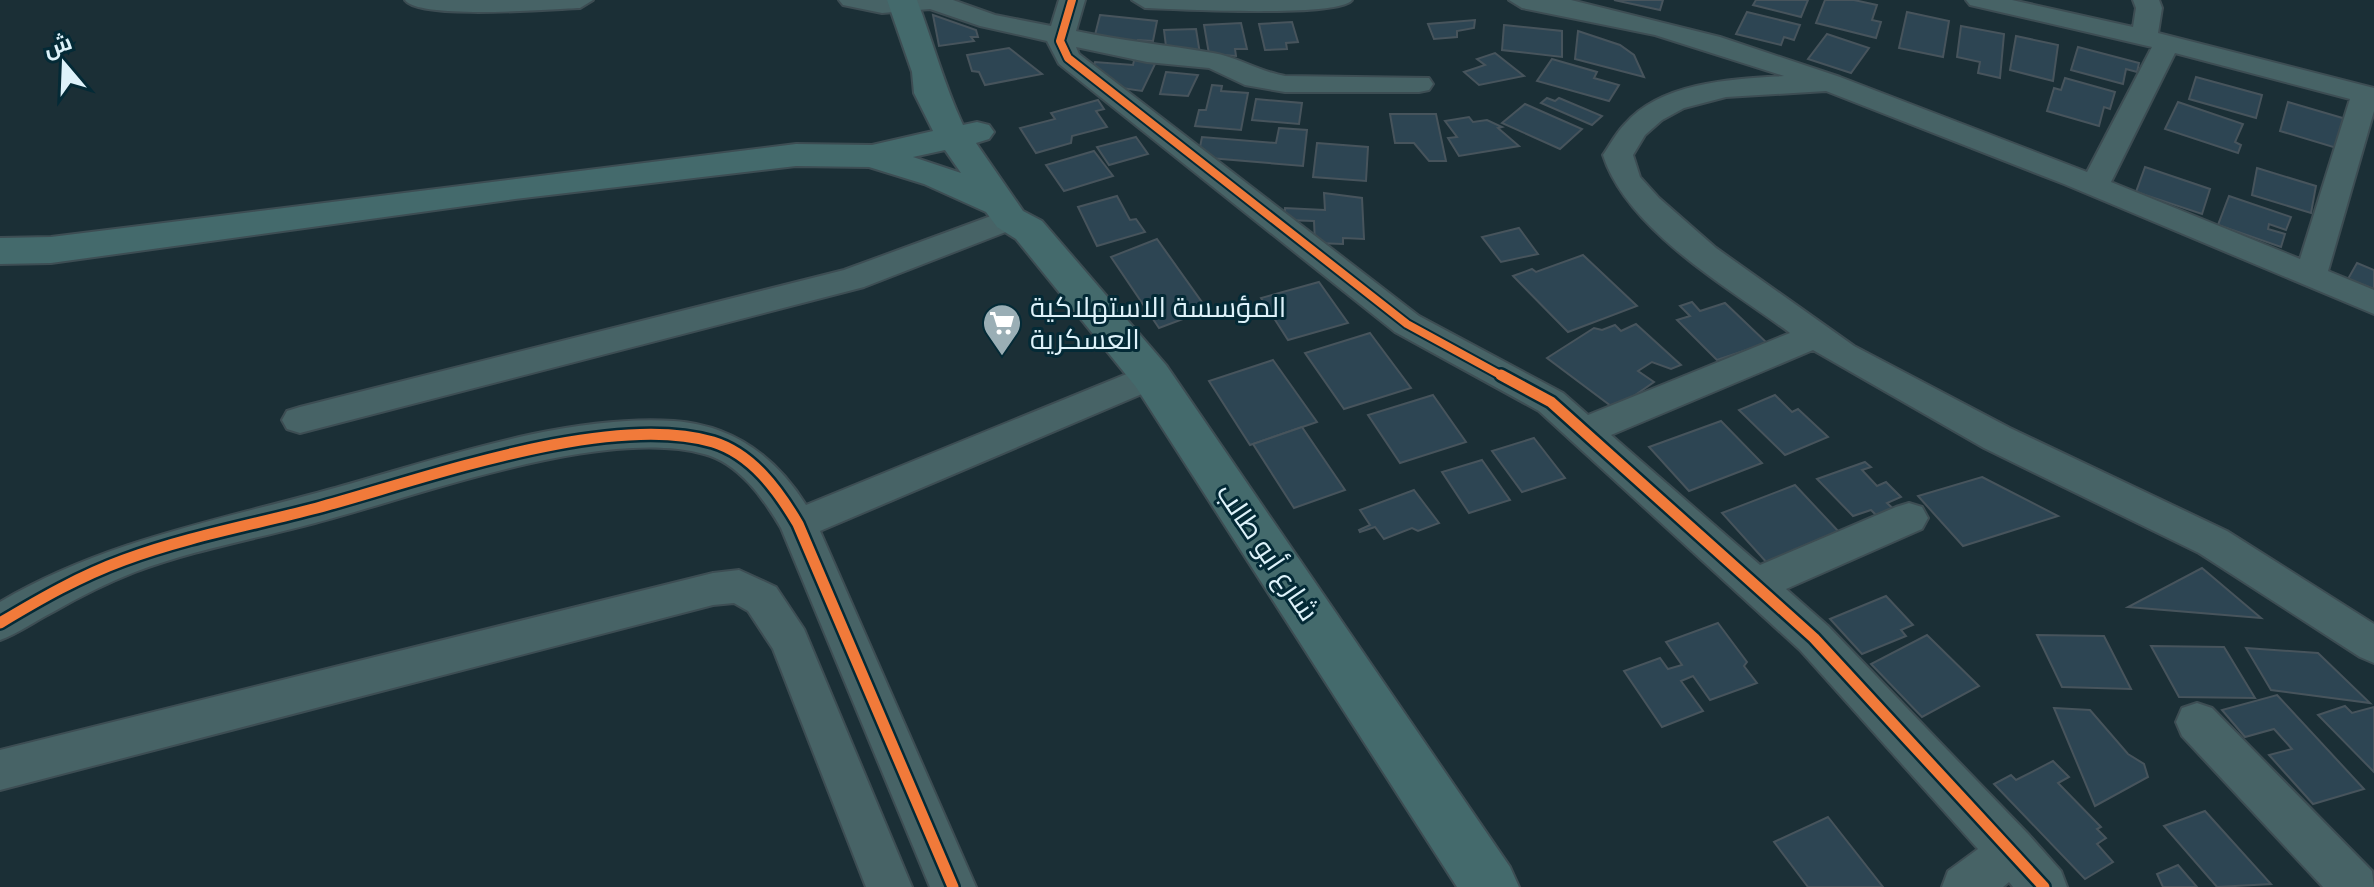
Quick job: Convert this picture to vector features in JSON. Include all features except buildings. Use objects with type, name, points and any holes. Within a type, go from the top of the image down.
[{"type":"street","points":[[418,0],[471,5],[580,0]]},
{"type":"street","points":[[852,0],[932,1],[989,21],[1176,60],[1214,61],[1255,79],[1285,84],[1419,84]]},
{"type":"street","points":[[1072,0],[1060,41],[1068,58],[1407,324],[1537,391],[1755,585],[1872,696],[2044,887]]},
{"type":"street","points":[[1145,0],[1257,4],[1339,0]]},
{"type":"street","points":[[1522,0],[1614,16],[1830,83],[2094,186],[2374,303]]},
{"type":"street","points":[[1979,0],[2156,40],[2370,95],[2311,276]]},
{"type":"street","points":[[2094,186],[2156,40],[2146,0]]},
{"type":"street","name":"شارع أبو طالب","points":[[903,2],[928,72],[931,93],[962,129],[1012,217],[1151,376],[1490,887]]},
{"type":"street","points":[[1830,83],[1728,88],[1674,102],[1636,127],[1618,155],[1626,179],[1648,205],[1705,255],[1816,336],[1899,389],[2213,542],[2374,645]]},
{"type":"street","points":[[872,156],[962,129]]},
{"type":"street","points":[[0,237],[58,236],[517,175],[962,129]]},
{"type":"street","points":[[0,251],[51,250],[515,188],[796,155],[872,156],[937,176],[1012,217]]},
{"type":"street","points":[[300,420],[853,279],[1012,217]]},
{"type":"street","points":[[1584,431],[1816,336]]},
{"type":"street","points":[[798,524],[1151,376]]},
{"type":"street","points":[[0,623],[43,596],[141,554],[537,450],[615,437],[662,435],[712,441],[749,459],[779,492],[798,524],[953,887]]},
{"type":"street","points":[[1755,585],[1909,518]]},
{"type":"street","points":[[0,770],[713,589],[739,586],[762,599],[790,641],[889,887]]},
{"type":"street","points":[[2197,722],[2355,887]]},
{"type":"street","points":[[1965,887],[2013,851]]},
{"type":"cycle path","points":[[1072,0],[1060,41],[1068,58],[1407,324],[1551,402],[1814,638],[2044,887]]},
{"type":"cycle path","points":[[0,623],[68,584],[141,554],[460,468],[574,442],[628,435],[675,435],[713,442],[741,456],[763,475],[798,524],[953,887]]},
{"type":"place","name":"المؤسسة الاستهلاكية العسكرية","points":[[1002,357]]}]
